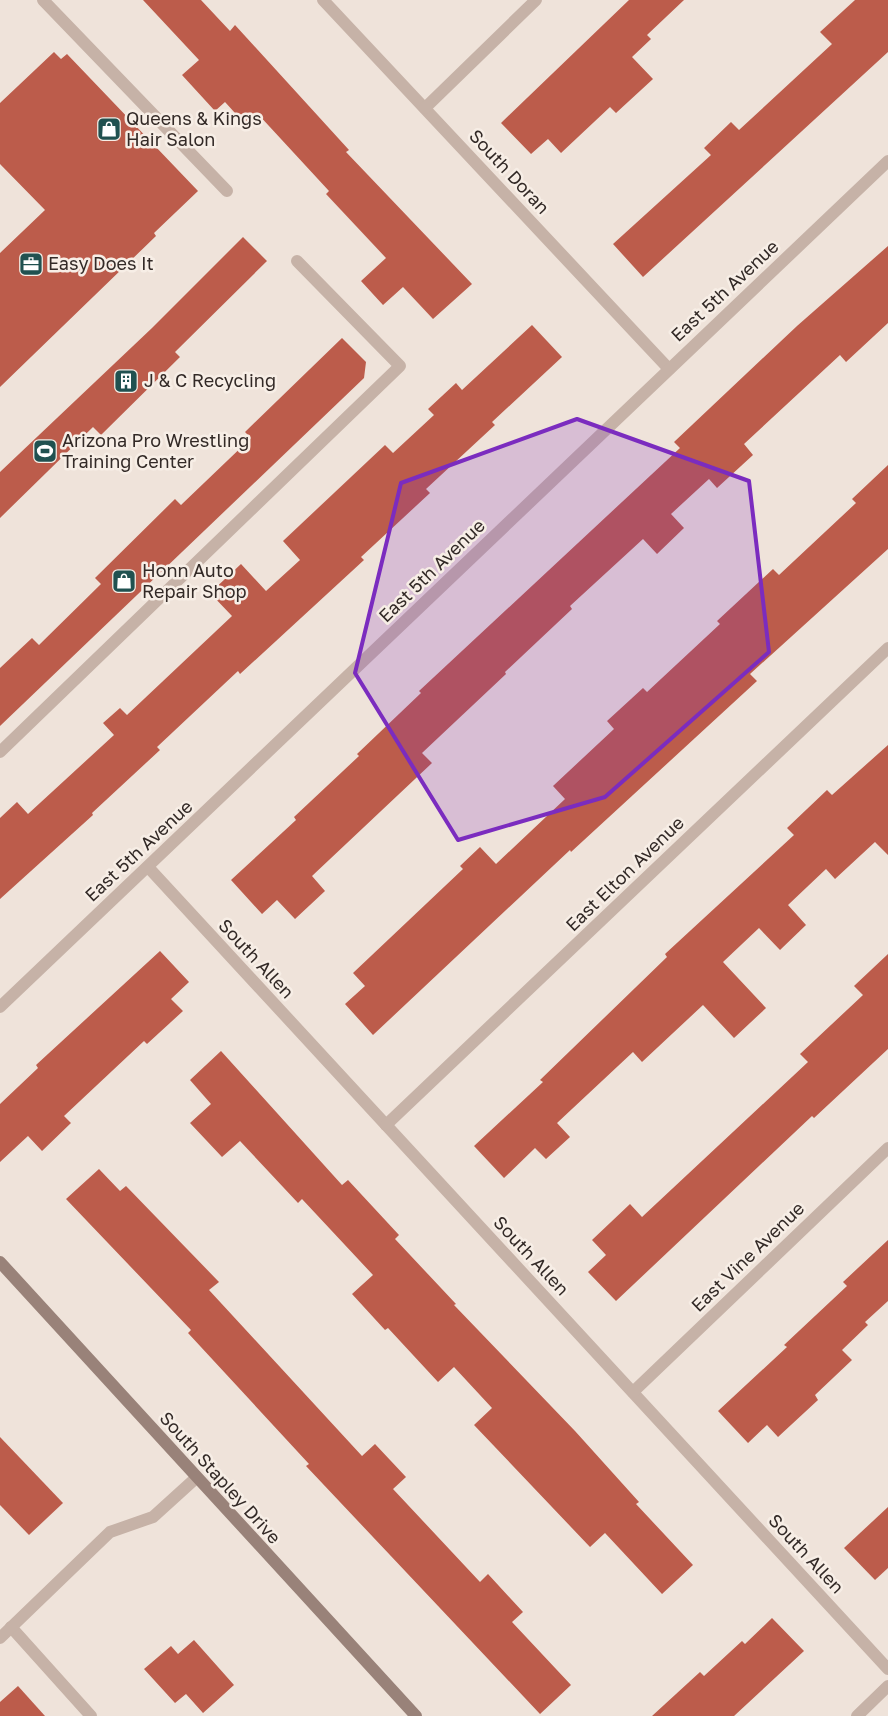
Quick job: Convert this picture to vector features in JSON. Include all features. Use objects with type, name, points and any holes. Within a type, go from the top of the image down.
[{"type":"main road","name":"South Stapley Drive","points":[[0,1262],[416,1716]]},
{"type":"street","points":[[43,0],[227,191]]},
{"type":"street","name":"South Doran","points":[[323,0],[669,369]]},
{"type":"street","points":[[425,108],[536,0]]},
{"type":"street","name":"East 5th Avenue","points":[[0,1007],[888,161]]},
{"type":"street","points":[[0,752],[400,366],[296,261]]},
{"type":"street","name":"East Elton Avenue","points":[[386,1125],[888,648]]},
{"type":"street","name":"South Allen","points":[[148,868],[888,1669]]},
{"type":"street","name":"East Vine Avenue","points":[[632,1392],[888,1148]]},
{"type":"street","points":[[0,1638],[110,1532],[153,1517],[196,1478]]},
{"type":"street","points":[[11,1627],[91,1716]]},
{"type":"street","points":[[857,1716],[888,1686]]},
{"type":"highlighted area","points":[[577,419],[749,481],[769,652],[605,797],[458,840],[355,673],[401,483]]},
{"type":"building","points":[[143,0],[201,0],[230,31],[235,25],[349,150],[346,152],[472,284],[433,319],[403,287],[383,305],[361,281],[386,258],[326,194],[329,191],[257,113],[245,124],[225,102],[215,111],[182,75],[199,60]]},
{"type":"building","points":[[629,0],[684,0],[647,35],[651,39],[632,57],[653,79],[616,113],[610,107],[561,153],[548,139],[531,154],[501,123]]},
{"type":"building","points":[[855,0],[888,0],[888,52],[643,277],[613,244],[711,155],[704,148],[731,122],[739,130],[832,44],[820,32]]},
{"type":"building","points":[[54,52],[61,59],[67,54],[198,191],[154,233],[156,236],[0,387],[0,253],[45,210],[0,164],[0,103]]},
{"type":"building","points":[[243,237],[267,261],[175,352],[180,357],[101,435],[93,427],[0,518],[0,472],[152,328]]},
{"type":"building","points":[[888,246],[888,323],[846,362],[840,355],[744,444],[753,455],[717,488],[709,479],[671,514],[684,528],[657,554],[643,539],[570,606],[572,609],[422,753],[432,763],[312,876],[325,891],[295,919],[277,900],[262,914],[231,880],[296,820],[294,817],[359,756],[357,754],[421,693],[419,691],[680,448],[674,442],[797,326]]},
{"type":"building","points":[[532,325],[562,357],[492,422],[495,425],[426,489],[430,493],[361,557],[364,560],[240,674],[238,671],[157,747],[160,750],[92,813],[93,815],[0,899],[0,818],[17,802],[28,814],[114,735],[103,723],[120,708],[127,715],[232,616],[210,593],[241,564],[266,591],[300,560],[283,541],[385,445],[393,453],[434,415],[428,409],[456,383],[462,390]]},
{"type":"building","points":[[342,338],[366,362],[364,378],[0,726],[0,668],[32,638],[39,645],[101,584],[95,578],[175,499],[181,505],[251,438],[245,432]]},
{"type":"building","points":[[888,465],[888,549],[750,674],[757,681],[571,852],[570,850],[373,1035],[345,1004],[365,986],[353,973],[463,869],[460,866],[480,847],[496,864],[565,799],[553,786],[614,729],[607,721],[643,688],[647,692],[720,624],[717,621],[773,569],[779,575],[856,503],[852,499]]},
{"type":"building","points":[[888,745],[888,855],[875,842],[835,879],[826,869],[788,905],[806,925],[780,950],[759,928],[723,962],[766,1008],[734,1038],[703,1005],[642,1062],[633,1052],[557,1123],[570,1137],[546,1159],[535,1148],[504,1178],[474,1146],[543,1082],[540,1080],[667,957],[665,954],[794,835],[787,828],[827,790],[832,795]]},
{"type":"building","points":[[160,951],[189,982],[171,999],[183,1011],[147,1044],[144,1041],[64,1116],[71,1123],[42,1151],[28,1136],[0,1162],[0,1104],[38,1068],[36,1065]]},
{"type":"building","points":[[888,954],[888,1049],[814,1118],[812,1116],[616,1301],[588,1272],[606,1255],[592,1240],[630,1204],[642,1217],[808,1062],[800,1054],[863,995],[854,986]]},
{"type":"building","points":[[221,1051],[342,1185],[348,1180],[399,1235],[395,1239],[456,1304],[454,1305],[575,1431],[639,1502],[636,1504],[693,1565],[662,1594],[605,1533],[590,1547],[474,1425],[492,1408],[454,1367],[438,1382],[388,1328],[385,1330],[352,1294],[373,1275],[302,1199],[298,1203],[240,1141],[222,1157],[190,1123],[211,1104],[190,1080]]},
{"type":"building","points":[[99,1169],[120,1191],[126,1186],[219,1282],[209,1290],[362,1456],[375,1444],[406,1477],[393,1489],[480,1582],[488,1574],[523,1612],[512,1622],[571,1685],[540,1714],[306,1466],[309,1464],[188,1333],[191,1330],[66,1199]]},
{"type":"building","points":[[888,1240],[888,1301],[865,1322],[868,1325],[842,1350],[852,1360],[815,1395],[818,1400],[778,1437],[767,1425],[748,1443],[718,1411],[787,1347],[784,1345],[847,1286],[843,1282]]},
{"type":"building","points":[[0,1437],[63,1503],[29,1535],[0,1505]]},
{"type":"building","points":[[888,1507],[888,1568],[875,1580],[844,1548]]},
{"type":"building","points":[[772,1618],[804,1651],[734,1716],[652,1716],[700,1672],[704,1676],[742,1641],[745,1644]]},
{"type":"building","points":[[194,1640],[234,1685],[203,1713],[186,1694],[175,1703],[144,1669],[171,1646],[178,1654]]},
{"type":"building","points":[[18,1686],[45,1716],[0,1716],[0,1702]]},
{"type":"place","name":"Queens & Kings Hair Salon","points":[[109,129]]},
{"type":"place","name":"Easy Does It","points":[[31,264]]},
{"type":"place","name":"J & C Recycling","points":[[126,381]]},
{"type":"place","name":"Arizona Pro Wrestling Training Center","points":[[45,451]]},
{"type":"place","name":"Honn Auto Repair Shop","points":[[124,581]]}]
